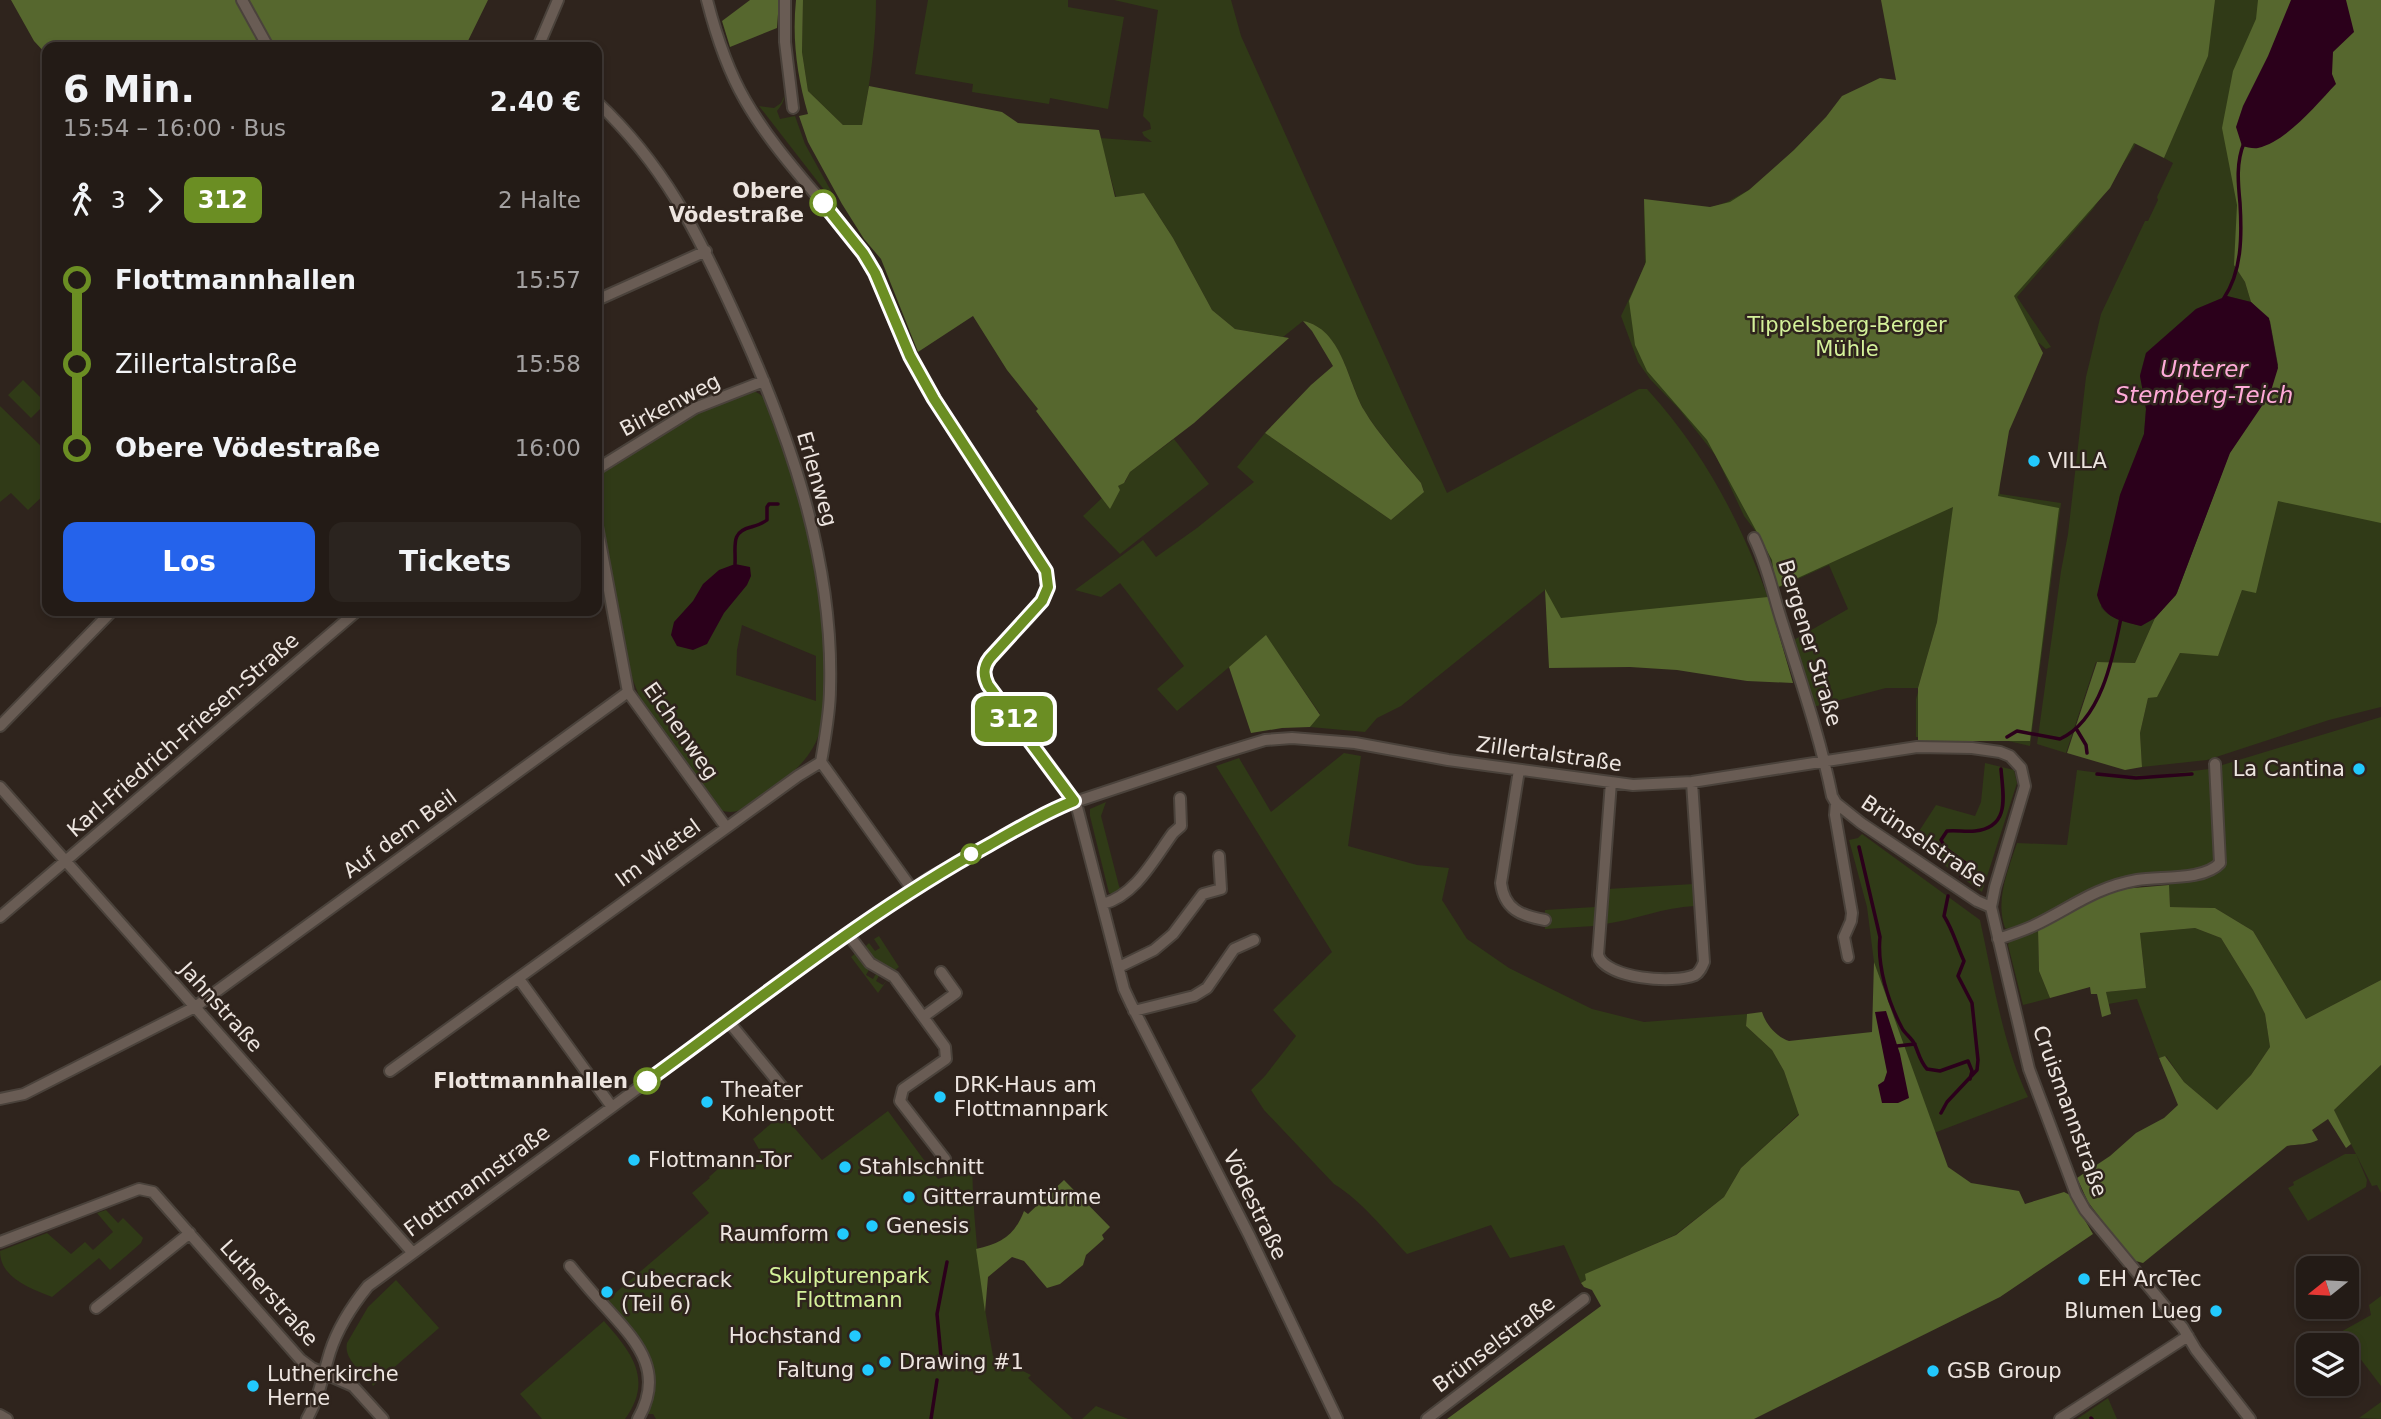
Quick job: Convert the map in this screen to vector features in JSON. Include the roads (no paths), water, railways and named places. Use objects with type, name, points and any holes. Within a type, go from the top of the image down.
[{"type":"street","points":[[242,0],[265,42]]},
{"type":"street","points":[[540,42],[558,0]]},
{"type":"street","name":"Vödestraße","points":[[707,0],[721,50],[745,100],[768,134],[863,253],[875,273],[910,356],[934,399],[1046,571],[1048,587],[1042,601],[990,658],[985,665],[984,674],[988,685],[1074,801],[1124,989],[1249,1235],[1337,1419]]},
{"type":"street","points":[[785,0],[785,42],[793,108]]},
{"type":"street","name":"Erlenweg","points":[[602,107],[625,129],[668,184],[706,251],[764,381],[801,486],[821,574],[829,642],[830,688],[821,762]]},
{"type":"street","points":[[602,298],[706,251]]},
{"type":"street","name":"Birkenweg","points":[[602,466],[695,408],[764,381]]},
{"type":"street","name":"Bergener Straße","points":[[1754,538],[1766,562],[1778,611],[1825,761]]},
{"type":"street","name":"Eichenweg","points":[[602,555],[628,692],[726,827]]},
{"type":"street","points":[[0,726],[107,616]]},
{"type":"street","name":"Karl-Friedrich-Friesen-Straße","points":[[0,917],[351,616]]},
{"type":"street","name":"Auf dem Beil","points":[[0,1099],[24,1094],[195,1007],[628,692]]},
{"type":"street","name":"Zillertalstraße","points":[[1074,801],[1219,754],[1279,738],[1355,743],[1611,782],[1658,785],[1917,747],[1972,748],[2000,752],[2010,756],[2021,768]]},
{"type":"street","name":"Brünselstraße","points":[[1825,761],[1836,803],[1956,887],[1991,907]]},
{"type":"street","points":[[821,762],[912,889]]},
{"type":"street","name":"Im Wietel","points":[[390,1071],[726,827],[821,762]]},
{"type":"street","points":[[1998,939],[2034,925],[2086,895],[2107,888],[2138,880],[2191,876],[2215,869],[2220,863],[2215,764]]},
{"type":"street","name":"Cruismannstraße","points":[[2021,768],[2025,786],[1994,887],[1991,907],[2029,1069],[2076,1194],[2085,1210],[2188,1336],[2249,1419]]},
{"type":"street","points":[[1519,769],[1501,883],[1502,892],[1506,901],[1517,912],[1545,920]]},
{"type":"street","points":[[1611,782],[1598,955],[1605,966],[1616,971],[1656,979],[1694,975],[1701,970],[1704,962],[1692,782]]},
{"type":"street","name":"Jahnstraße","points":[[0,787],[412,1252]]},
{"type":"street","points":[[1103,904],[1120,898],[1131,889],[1181,826],[1180,797]]},
{"type":"street","name":"Flottmannstraße","points":[[307,1419],[316,1404],[335,1339],[349,1310],[368,1286],[848,933],[912,889],[1043,815],[1074,801]]},
{"type":"street","name":"Brünselstraße","points":[[1836,803],[1835,815],[1852,913],[1844,937],[1848,957]]},
{"type":"street","points":[[1119,967],[1154,950],[1173,934],[1203,894],[1221,889],[1219,856]]},
{"type":"street","points":[[848,933],[870,963],[894,977],[945,1047],[946,1059],[903,1090],[900,1101],[945,1159]]},
{"type":"street","points":[[1134,1011],[1194,996],[1207,988],[1234,949],[1254,940]]},
{"type":"street","points":[[923,1017],[956,993],[942,972]]},
{"type":"street","points":[[519,979],[612,1107]]},
{"type":"street","points":[[729,1022],[787,1093]]},
{"type":"street","name":"Lutherstraße","points":[[0,1242],[139,1189],[153,1192],[300,1359],[324,1374],[353,1386],[383,1419]]},
{"type":"street","name":"Lutherstraße","points":[[96,1308],[190,1233]]},
{"type":"street","points":[[570,1266],[633,1339],[645,1359],[649,1392],[638,1419]]},
{"type":"street","name":"Brünselstraße","points":[[1427,1419],[1584,1299]]},
{"type":"street","points":[[2060,1419],[2188,1336]]},
{"type":"street","points":[[0,1415],[7,1419]]},
{"type":"water","points":[[2291,0],[2346,0],[2354,32],[2333,52],[2332,74],[2336,84],[2310,112],[2269,144],[2256,148],[2242,146],[2236,127],[2243,106],[2268,56]]},
{"type":"water","name":"Unterer Stemberg-Teich","points":[[2227,296],[2251,302],[2269,318],[2278,368],[2270,394],[2230,453],[2176,595],[2155,618],[2141,626],[2126,622],[2108,614],[2097,595],[2120,495],[2144,434],[2146,409],[2140,376],[2146,353],[2196,309]]},
{"type":"water","points":[[735,564],[750,567],[751,576],[724,613],[707,644],[693,650],[677,646],[671,635],[674,622],[693,601],[703,584],[719,570]]},
{"type":"water","points":[[1886,1011],[1900,1054],[1909,1098],[1898,1103],[1882,1103],[1878,1085],[1884,1081],[1887,1072],[1875,1012]]},
{"type":"waterway","points":[[2224,298],[2230,288],[2240,253],[2238,173],[2244,143]]},
{"type":"waterway","points":[[735,564],[737,536],[744,529],[767,520],[769,504],[778,504]]},
{"type":"waterway","points":[[2007,737],[2017,731],[2060,739],[2086,718],[2109,669],[2121,618]]},
{"type":"waterway","points":[[2077,730],[2086,745],[2087,753]]},
{"type":"waterway","points":[[1961,876],[1965,863],[1946,849],[1941,840],[1947,831],[1975,831],[1995,823],[2002,808],[2001,769]]},
{"type":"waterway","points":[[2097,774],[2136,778],[2192,774]]},
{"type":"waterway","points":[[1859,847],[1880,937],[1882,972],[1897,1018],[1927,1069],[1940,1071],[1968,1061],[1972,1071],[1970,1079]]},
{"type":"waterway","points":[[1941,1113],[1947,1102],[1977,1070],[1978,1060],[1972,1003],[1958,976],[1964,961],[1944,916],[1948,896]]},
{"type":"waterway","points":[[1897,1046],[1915,1044]]},
{"type":"waterway","points":[[941,1356],[937,1314],[947,1262]]},
{"type":"waterway","points":[[931,1419],[937,1380]]},
{"type":"place","name":"Obere Vödestraße","points":[[823,203]]},
{"type":"place","name":"VILLA","points":[[2034,461]]},
{"type":"place","name":"La Cantina","points":[[2359,769]]},
{"type":"place","name":"Flottmannhallen","points":[[647,1081]]},
{"type":"place","name":"DRK-Haus am Flottmannpark","points":[[940,1097]]},
{"type":"place","name":"Theater Kohlenpott","points":[[707,1102]]},
{"type":"place","name":"Flottmann-Tor","points":[[634,1160]]},
{"type":"place","name":"Stahlschnitt","points":[[845,1167]]},
{"type":"place","name":"Gitterraumtürme","points":[[909,1197]]},
{"type":"place","name":"Genesis","points":[[872,1226]]},
{"type":"place","name":"Raumform","points":[[843,1234]]},
{"type":"place","name":"EH ArcTec","points":[[2084,1279]]},
{"type":"place","name":"Cubecrack (Teil 6)","points":[[607,1292]]},
{"type":"place","name":"Blumen Lueg","points":[[2216,1311]]},
{"type":"place","name":"Hochstand","points":[[855,1336]]},
{"type":"place","name":"Drawing #1","points":[[885,1362]]},
{"type":"place","name":"Faltung","points":[[868,1370]]},
{"type":"place","name":"GSB Group","points":[[1933,1371]]},
{"type":"place","name":"Lutherkirche Herne","points":[[253,1386]]},
{"type":"park label","name":"Tippelsberg-Berger Mühle","points":[[1847,337]]},
{"type":"park label","name":"Skulpturenpark Flottmann","points":[[849,1288]]}]
